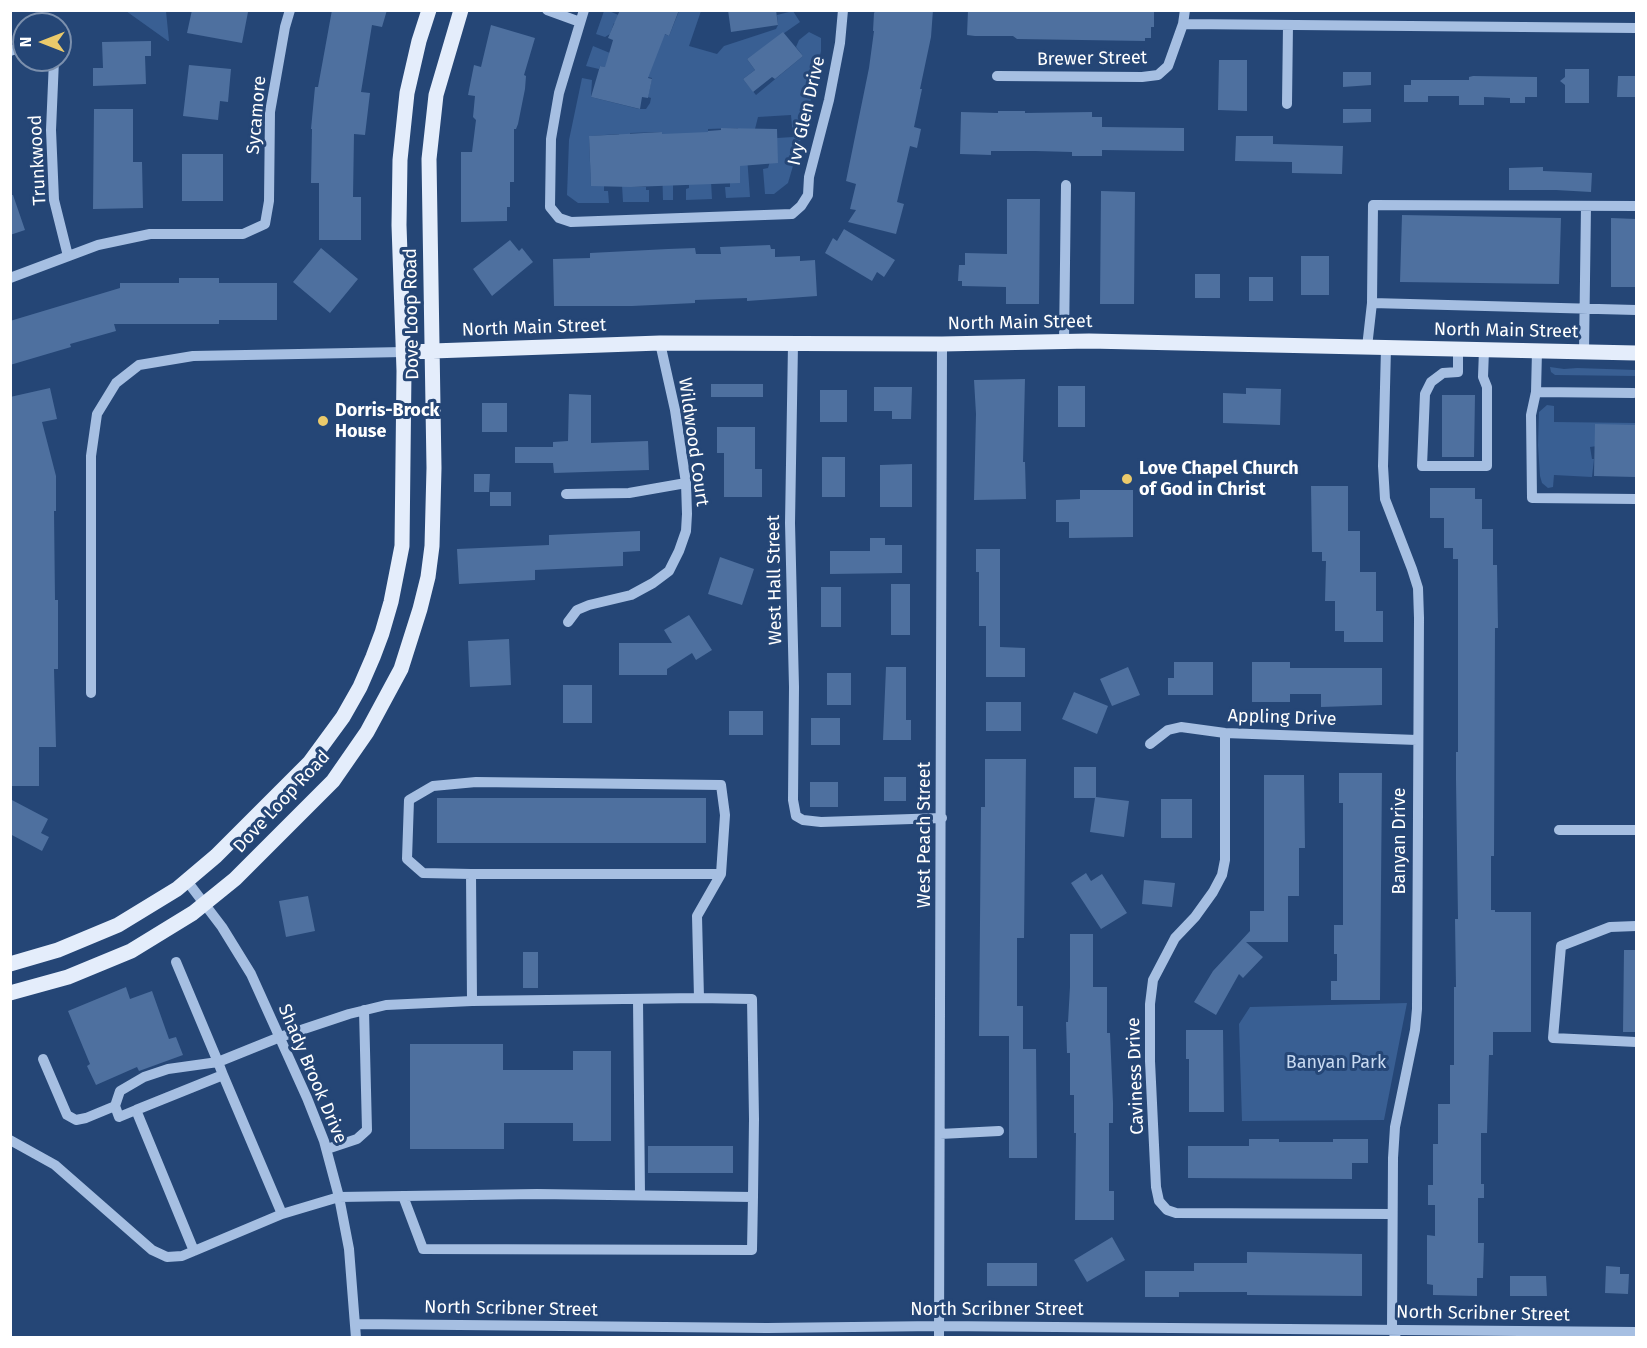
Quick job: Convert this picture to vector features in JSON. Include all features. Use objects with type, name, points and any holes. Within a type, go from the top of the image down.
[{"type":"main road","name":"Dove Loop Road","points":[[10,963],[58,950],[118,925],[157,902],[187,880],[238,836],[310,762],[343,717],[360,687],[382,633],[391,602],[402,546],[404,352],[399,225],[400,160],[407,93],[429,10]]},
{"type":"main road","name":"Dove Loop Road","points":[[10,993],[68,977],[122,955],[150,941],[204,904],[258,857],[333,781],[368,732],[401,669],[428,578],[432,546],[434,468],[429,159],[436,95],[461,10]]},
{"type":"main road","name":"North Main Street","points":[[404,352],[660,343],[1064,342],[1636,352]]},
{"type":"street","name":"Sycamore","points":[[68,256],[99,245],[150,234],[243,234],[265,224],[269,201],[270,112],[290,10]]},
{"type":"street","points":[[547,10],[580,22],[584,10]]},
{"type":"street","name":"Ivy Glen Drive","points":[[580,22],[559,93],[551,139],[550,207],[559,218],[571,222],[792,214],[808,195],[808,177],[829,100],[840,43],[843,10]]},
{"type":"street","points":[[1185,10],[1183,24],[1636,28]]},
{"type":"street","name":"Brewer Street","points":[[997,76],[1142,77],[1158,75],[1167,66],[1183,24]]},
{"type":"street","points":[[1287,104],[1288,25]]},
{"type":"street","name":"Trunkwood","points":[[53,72],[51,130],[54,200],[68,256]]},
{"type":"street","points":[[1064,342],[1066,185]]},
{"type":"street","points":[[1367,347],[1372,303],[1373,205],[1636,206]]},
{"type":"street","points":[[1584,352],[1586,206]]},
{"type":"street","points":[[10,278],[68,256]]},
{"type":"street","points":[[1372,303],[1636,310]]},
{"type":"street","name":"Wildwood Court","points":[[568,622],[578,610],[589,605],[631,595],[669,571],[686,531],[686,483],[675,410],[660,343]]},
{"type":"street","name":"West Hall Street","points":[[793,344],[790,522],[794,687],[793,800],[796,816],[803,820],[821,822],[942,818]]},
{"type":"street","name":"West Peach Street","points":[[939,1332],[942,344]]},
{"type":"street","name":"Banyan Drive","points":[[1386,348],[1383,466],[1385,499],[1418,588],[1419,618],[1417,1009],[1415,1030],[1395,1127],[1392,1214],[1394,1333]]},
{"type":"street","points":[[1458,350],[1458,372],[1443,373],[1431,382],[1425,394],[1422,466],[1487,466],[1487,387],[1484,377],[1484,350]]},
{"type":"street","points":[[1537,351],[1536,392],[1531,415],[1532,498],[1636,499]]},
{"type":"street","points":[[91,693],[91,456],[97,414],[116,383],[139,366],[193,356],[404,352]]},
{"type":"street","points":[[1536,392],[1634,393]]},
{"type":"street","points":[[566,494],[629,493],[686,483]]},
{"type":"street","name":"Appling Drive","points":[[1150,744],[1168,730],[1181,727],[1225,733],[1417,740]]},
{"type":"street","name":"Caviness Drive","points":[[1225,733],[1225,860],[1222,875],[1195,917],[1175,938],[1153,980],[1150,1004],[1150,1061],[1156,1187],[1159,1201],[1167,1210],[1176,1213],[1392,1214]]},
{"type":"street","points":[[699,998],[697,916],[721,874],[725,815],[721,785],[476,782],[433,786],[409,800],[407,859],[423,873],[721,874]]},
{"type":"street","points":[[1559,830],[1636,831]]},
{"type":"street","points":[[471,874],[472,1001]]},
{"type":"street","name":"Shady Brook Drive","points":[[187,880],[222,927],[251,974],[307,1098],[327,1149],[339,1197],[348,1249],[357,1324],[356,1338]]},
{"type":"street","points":[[1636,926],[1610,927],[1561,946],[1553,1038],[1636,1042]]},
{"type":"street","points":[[176,962],[282,1214]]},
{"type":"street","points":[[223,1075],[119,1117],[115,1106],[120,1091],[144,1077],[168,1069],[218,1062],[280,1037],[386,1005],[472,1001],[752,999],[752,1250],[423,1249],[403,1196]]},
{"type":"street","points":[[638,1000],[640,1195]]},
{"type":"street","points":[[327,1149],[357,1139],[367,1130],[364,1010]]},
{"type":"street","points":[[43,1059],[67,1115],[75,1120],[86,1118],[115,1106]]},
{"type":"street","points":[[136,1110],[194,1251]]},
{"type":"street","points":[[940,1134],[999,1131]]},
{"type":"street","points":[[10,1140],[55,1165],[152,1250],[167,1257],[182,1256],[282,1214],[339,1197],[537,1194],[753,1197]]},
{"type":"street","name":"North Scribner Street","points":[[357,1324],[540,1326],[767,1333],[1636,1332]]},
{"type":"street","points":[[540,1326],[540,1338]]},
{"type":"green space","points":[[126,11],[166,11],[169,41],[168,41]]},
{"type":"green space","points":[[604,11],[669,36],[679,11],[701,11],[689,46],[717,54],[724,46],[776,29],[777,15],[793,11],[800,22],[747,59],[755,70],[743,79],[756,95],[803,56],[796,47],[799,40],[809,32],[821,38],[821,51],[807,118],[788,183],[774,194],[765,194],[763,169],[768,168],[777,138],[793,137],[791,115],[758,117],[755,129],[745,129],[750,197],[726,198],[725,187],[730,187],[730,183],[740,183],[738,128],[708,129],[712,199],[686,200],[686,189],[689,185],[673,182],[673,200],[663,200],[661,132],[630,133],[631,187],[646,187],[646,190],[649,190],[649,202],[623,202],[619,134],[589,138],[591,186],[604,186],[604,191],[608,191],[609,203],[578,203],[567,195],[569,140],[582,78],[592,80],[591,97],[639,109],[646,109],[650,103],[651,98],[648,97],[652,78],[600,66],[599,69],[586,66],[593,46],[651,70],[617,24],[614,23],[610,34],[605,37],[596,34]]},
{"type":"green space","points":[[1550,367],[1636,370],[1636,376],[1555,375],[1551,372]]},
{"type":"green space","points":[[1547,405],[1554,406],[1554,422],[1636,423],[1636,441],[1590,447],[1592,459],[1594,459],[1592,477],[1554,475],[1553,487],[1548,488],[1542,483],[1540,476],[1538,445],[1539,412]]},
{"type":"green space","name":"Banyan Park","points":[[1407,1003],[1384,1120],[1242,1121],[1239,1024],[1250,1007]]},
{"type":"building","points":[[192,10],[248,12],[242,43],[187,33]]},
{"type":"building","points":[[332,10],[387,10],[382,27],[372,25],[361,92],[370,93],[365,135],[354,134],[353,197],[361,197],[361,240],[319,240],[319,183],[311,183],[311,129],[315,87],[318,87]]},
{"type":"building","points":[[620,10],[679,10],[669,36],[665,34],[648,78],[652,79],[648,98],[642,97],[640,109],[591,97],[600,66],[605,67],[613,40],[608,38]]},
{"type":"building","points":[[728,10],[776,10],[778,25],[731,32]]},
{"type":"building","points":[[876,10],[933,10],[931,37],[914,127],[921,129],[917,148],[910,146],[897,202],[904,204],[896,234],[848,222],[856,210],[850,209],[856,184],[846,181],[869,68]]},
{"type":"building","points":[[968,10],[1154,10],[1154,27],[1151,27],[1151,38],[1145,38],[1145,41],[975,36],[967,35]]},
{"type":"building","points":[[491,25],[535,38],[524,75],[526,76],[525,89],[518,124],[514,129],[514,182],[510,182],[510,207],[507,207],[507,221],[461,222],[461,152],[472,152],[476,120],[473,117],[475,96],[468,95],[474,65],[481,67]]},
{"type":"building","points":[[783,32],[803,56],[775,79],[772,77],[753,92],[743,79],[755,70],[747,59]]},
{"type":"building","points":[[151,41],[151,56],[145,56],[146,84],[93,86],[93,68],[103,68],[102,42]]},
{"type":"building","points":[[1219,60],[1247,60],[1247,111],[1218,110]]},
{"type":"building","points":[[189,65],[231,69],[228,102],[220,101],[218,120],[183,116]]},
{"type":"building","points":[[1565,69],[1589,69],[1589,103],[1565,103],[1565,85],[1560,81],[1565,77]]},
{"type":"building","points":[[1343,72],[1371,72],[1371,85],[1343,87]]},
{"type":"building","points":[[1618,76],[1636,76],[1636,97],[1617,97]]},
{"type":"building","points":[[1469,77],[1537,77],[1537,97],[1525,97],[1525,103],[1510,103],[1510,98],[1484,97],[1484,105],[1459,105],[1459,96],[1428,96],[1428,102],[1404,102],[1404,85],[1411,85],[1411,80],[1469,80]]},
{"type":"building","points":[[94,109],[133,109],[133,162],[142,162],[143,208],[93,209]]},
{"type":"building","points":[[1343,109],[1371,109],[1371,122],[1343,123]]},
{"type":"building","points":[[998,111],[1092,112],[1092,117],[1102,117],[1102,127],[1184,128],[1184,151],[1102,150],[1102,156],[1072,156],[1072,152],[1035,151],[991,151],[991,155],[960,154],[961,112],[998,113]]},
{"type":"building","points":[[721,128],[777,129],[778,163],[740,166],[740,183],[631,187],[591,186],[589,136],[708,132],[721,130]]},
{"type":"building","points":[[1236,136],[1273,136],[1273,144],[1343,146],[1342,174],[1292,173],[1292,162],[1235,161]]},
{"type":"building","points":[[182,154],[223,154],[223,201],[182,201]]},
{"type":"building","points":[[1543,167],[1543,171],[1592,173],[1591,192],[1509,190],[1509,168]]},
{"type":"building","points":[[1101,191],[1135,192],[1134,304],[1100,304]]},
{"type":"building","points":[[10,195],[13,195],[25,230],[10,235]]},
{"type":"building","points":[[1007,199],[1040,199],[1039,304],[1006,304],[1006,287],[962,286],[962,281],[958,281],[959,265],[965,265],[965,253],[1007,254]]},
{"type":"building","points":[[1402,215],[1561,218],[1559,284],[1400,282]]},
{"type":"building","points":[[1611,218],[1636,219],[1636,287],[1611,287]]},
{"type":"building","points":[[844,229],[895,260],[884,277],[877,272],[872,281],[825,253],[833,238],[837,241]]},
{"type":"building","points":[[510,240],[519,251],[522,248],[533,262],[492,296],[473,269]]},
{"type":"building","points":[[770,245],[771,249],[775,249],[775,257],[800,256],[800,261],[815,260],[817,296],[747,301],[747,298],[695,300],[695,303],[632,306],[554,306],[553,259],[590,258],[590,253],[695,248],[696,254],[721,254],[720,247]]},
{"type":"building","points":[[321,248],[358,279],[330,313],[293,282]]},
{"type":"building","points":[[1301,256],[1329,256],[1329,295],[1301,295]]},
{"type":"building","points":[[1195,274],[1220,274],[1220,298],[1195,298]]},
{"type":"building","points":[[1249,277],[1273,277],[1273,301],[1249,301]]},
{"type":"building","points":[[179,278],[219,278],[219,283],[277,283],[277,320],[219,320],[219,324],[114,324],[116,331],[10,365],[10,321],[120,288],[120,283],[179,283]]},
{"type":"building","points":[[1025,379],[1023,462],[1025,462],[1026,499],[974,500],[976,414],[974,380]]},
{"type":"building","points":[[711,384],[763,384],[763,397],[711,397]]},
{"type":"building","points":[[1058,386],[1085,386],[1085,427],[1058,427]]},
{"type":"building","points":[[874,387],[912,387],[911,419],[892,419],[892,411],[874,411]]},
{"type":"building","points":[[50,388],[57,419],[42,422],[56,476],[56,511],[54,511],[58,669],[54,669],[56,747],[39,747],[39,786],[10,786],[10,397]]},
{"type":"building","points":[[1246,388],[1281,389],[1280,425],[1223,423],[1223,393],[1246,394]]},
{"type":"building","points":[[820,390],[847,390],[847,422],[820,422]]},
{"type":"building","points":[[569,394],[591,395],[591,443],[648,441],[649,470],[554,473],[553,463],[515,463],[515,447],[553,447],[553,442],[568,441]]},
{"type":"building","points":[[1442,395],[1475,395],[1474,457],[1442,457]]},
{"type":"building","points":[[482,403],[507,403],[507,432],[482,432]]},
{"type":"building","points":[[1595,424],[1636,425],[1635,477],[1594,476]]},
{"type":"building","points":[[717,427],[755,427],[755,469],[762,469],[762,497],[724,497],[724,453],[717,453]]},
{"type":"building","points":[[822,457],[845,457],[845,497],[822,497]]},
{"type":"building","points":[[912,464],[912,507],[880,507],[880,465]]},
{"type":"building","points":[[474,474],[490,474],[489,492],[474,492]]},
{"type":"building","points":[[1311,486],[1348,486],[1348,531],[1360,531],[1360,572],[1376,572],[1376,611],[1383,611],[1383,642],[1344,642],[1344,631],[1335,631],[1335,601],[1325,601],[1326,561],[1322,561],[1322,552],[1312,552]]},
{"type":"building","points":[[1430,488],[1475,488],[1475,499],[1482,499],[1482,529],[1493,529],[1493,565],[1497,565],[1498,628],[1495,628],[1494,856],[1491,856],[1491,910],[1531,912],[1531,1032],[1493,1032],[1493,1055],[1489,1055],[1487,1133],[1481,1133],[1481,1184],[1484,1184],[1484,1198],[1478,1198],[1478,1243],[1484,1243],[1483,1278],[1477,1278],[1477,1296],[1433,1295],[1433,1285],[1427,1284],[1427,1235],[1435,1236],[1435,1205],[1428,1205],[1428,1185],[1433,1185],[1433,1144],[1438,1144],[1438,1104],[1450,1104],[1450,1065],[1454,1065],[1455,919],[1458,919],[1456,752],[1458,752],[1458,559],[1453,559],[1453,548],[1444,548],[1444,518],[1430,518]]},
{"type":"building","points":[[1080,490],[1133,490],[1133,537],[1069,538],[1069,522],[1056,522],[1056,500],[1080,499]]},
{"type":"building","points":[[490,492],[511,492],[511,506],[490,506]]},
{"type":"building","points":[[640,531],[640,551],[623,552],[623,566],[535,570],[535,580],[459,584],[457,549],[549,545],[549,535]]},
{"type":"building","points":[[870,538],[885,538],[885,545],[902,545],[902,573],[830,574],[830,551],[870,551]]},
{"type":"building","points":[[976,549],[1000,549],[1000,647],[1025,648],[1025,677],[986,677],[986,626],[979,626],[979,572],[976,572]]},
{"type":"building","points":[[720,557],[754,569],[742,605],[708,594]]},
{"type":"building","points":[[891,584],[910,584],[910,635],[891,635]]},
{"type":"building","points":[[821,587],[841,587],[841,627],[821,627]]},
{"type":"building","points":[[689,615],[712,650],[696,660],[692,653],[667,669],[667,675],[619,675],[619,643],[672,643],[664,630]]},
{"type":"building","points":[[509,639],[511,685],[470,687],[468,641]]},
{"type":"building","points":[[1174,662],[1213,662],[1213,695],[1168,695],[1168,678],[1174,678]]},
{"type":"building","points":[[1252,662],[1290,662],[1290,668],[1382,668],[1382,705],[1321,707],[1321,694],[1290,694],[1290,702],[1252,702]]},
{"type":"building","points":[[886,667],[906,667],[906,720],[911,720],[911,740],[883,740]]},
{"type":"building","points":[[1128,667],[1140,695],[1112,706],[1100,679]]},
{"type":"building","points":[[827,673],[851,673],[851,705],[827,705]]},
{"type":"building","points":[[563,685],[592,685],[592,723],[563,723]]},
{"type":"building","points":[[1074,692],[1108,706],[1097,734],[1062,719]]},
{"type":"building","points":[[986,702],[1021,702],[1021,731],[986,731]]},
{"type":"building","points":[[729,711],[763,711],[763,735],[729,735]]},
{"type":"building","points":[[811,718],[840,718],[840,745],[811,745]]},
{"type":"building","points":[[985,759],[1026,759],[1024,938],[1017,938],[1017,1006],[1023,1006],[1023,1049],[1036,1049],[1037,1158],[1009,1158],[1009,1036],[979,1036],[981,807],[985,807]]},
{"type":"building","points":[[1074,767],[1096,767],[1096,797],[1129,801],[1124,837],[1090,832],[1095,798],[1074,798]]},
{"type":"building","points":[[1339,773],[1382,773],[1380,1000],[1331,1000],[1331,981],[1337,981],[1334,925],[1343,925],[1343,803],[1339,803]]},
{"type":"building","points":[[1264,775],[1304,775],[1305,848],[1299,848],[1299,896],[1288,896],[1288,942],[1246,942],[1263,957],[1243,978],[1239,974],[1216,1015],[1194,1002],[1213,971],[1250,931],[1250,911],[1264,911]]},
{"type":"building","points":[[884,777],[906,777],[906,801],[884,801]]},
{"type":"building","points":[[810,782],[838,782],[838,807],[810,807]]},
{"type":"building","points":[[437,798],[706,798],[706,843],[437,843]]},
{"type":"building","points":[[10,799],[48,819],[41,833],[49,837],[42,851],[10,834]]},
{"type":"building","points":[[1161,799],[1192,799],[1192,838],[1161,838]]},
{"type":"building","points":[[1086,873],[1091,881],[1102,874],[1127,913],[1101,929],[1071,883]]},
{"type":"building","points":[[1144,880],[1175,883],[1172,907],[1142,904]]},
{"type":"building","points":[[308,896],[315,931],[286,937],[279,901]]},
{"type":"building","points":[[1070,934],[1093,934],[1093,987],[1107,987],[1107,1033],[1110,1033],[1113,1103],[1113,1123],[1109,1123],[1109,1191],[1114,1191],[1114,1220],[1075,1220],[1076,1133],[1074,1133],[1074,1095],[1070,1095],[1070,1053],[1067,1053],[1066,1022],[1068,1022],[1070,987]]},
{"type":"building","points":[[1624,950],[1636,950],[1636,1032],[1623,1032]]},
{"type":"building","points":[[523,952],[538,952],[538,988],[523,988]]},
{"type":"building","points":[[126,987],[130,999],[152,991],[169,1039],[176,1037],[183,1055],[139,1071],[137,1067],[96,1085],[87,1066],[90,1064],[68,1011]]},
{"type":"building","points":[[1186,1030],[1223,1030],[1224,1112],[1189,1112],[1189,1059],[1186,1059]]},
{"type":"building","points":[[410,1044],[503,1044],[503,1070],[573,1070],[573,1051],[611,1051],[611,1141],[573,1141],[573,1123],[504,1123],[504,1149],[410,1149]]},
{"type":"building","points":[[1249,1139],[1279,1139],[1279,1142],[1333,1142],[1333,1139],[1368,1139],[1368,1163],[1352,1163],[1352,1179],[1188,1178],[1188,1146],[1249,1146]]},
{"type":"building","points":[[648,1146],[733,1146],[733,1173],[648,1173]]},
{"type":"building","points":[[1112,1237],[1125,1260],[1087,1282],[1074,1260]]},
{"type":"building","points":[[1247,1252],[1362,1254],[1362,1296],[1179,1292],[1179,1297],[1145,1297],[1145,1271],[1194,1271],[1194,1263],[1247,1263]]},
{"type":"building","points":[[987,1263],[1037,1263],[1037,1286],[987,1286]]},
{"type":"building","points":[[1606,1266],[1620,1267],[1620,1274],[1629,1274],[1628,1294],[1605,1293]]},
{"type":"building","points":[[1510,1276],[1546,1276],[1547,1296],[1510,1296]]},
{"type":"place","name":"Dorris-Brock House","points":[[323,421]]},
{"type":"place","name":"Love Chapel Church of God in Christ","points":[[1127,479]]}]
